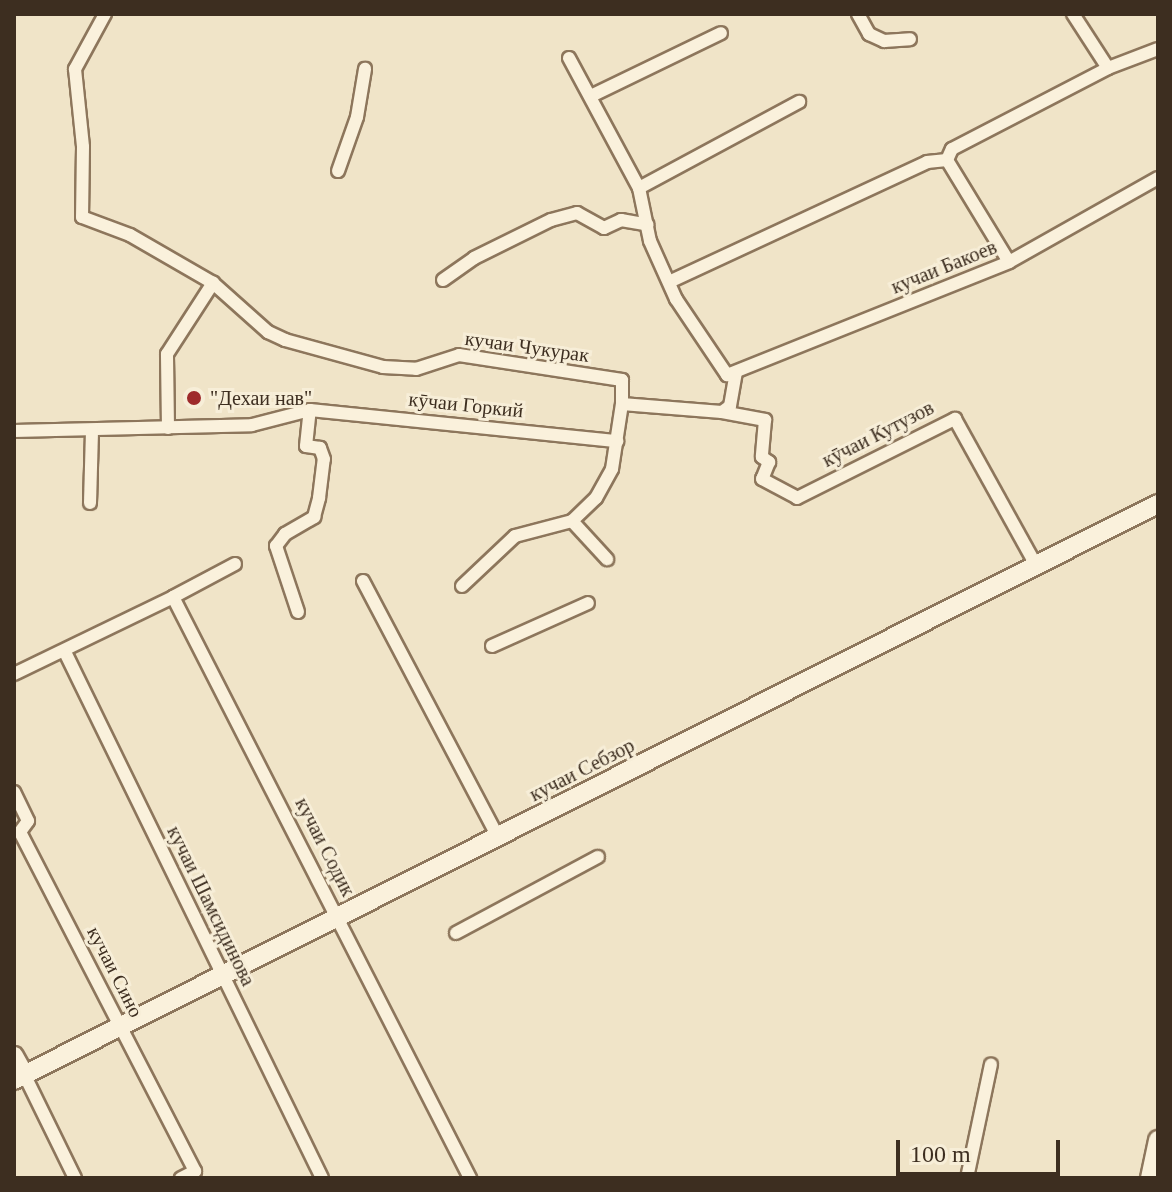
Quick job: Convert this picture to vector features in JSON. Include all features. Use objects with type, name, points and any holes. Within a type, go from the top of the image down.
[{"type":"main road","name":"кучаи Себзор","points":[[19,1077],[1158,504]]},
{"type":"main road","points":[[14,1056],[19,1077]]},
{"type":"main road","points":[[1150,1178],[1158,1140]]},
{"type":"street","name":"кучаи Чукурак","points":[[105,14],[75,69],[83,147],[82,217],[130,235],[213,283],[268,332],[285,340],[383,367],[416,369],[459,355],[622,380],[622,404]]},
{"type":"street","points":[[858,14],[869,34],[884,41],[910,39]]},
{"type":"street","points":[[1073,14],[1108,68]]},
{"type":"street","points":[[593,95],[721,33]]},
{"type":"street","points":[[947,160],[952,149],[1108,68],[1158,49]]},
{"type":"street","points":[[462,586],[515,536],[572,521],[596,498],[612,469],[622,404],[722,412],[730,406],[736,373],[727,375],[669,282],[648,225],[639,188],[593,95],[569,58]]},
{"type":"street","points":[[338,171],[357,117],[365,69]]},
{"type":"street","points":[[639,188],[799,102]]},
{"type":"street","points":[[947,160],[1009,262]]},
{"type":"street","points":[[669,282],[927,162],[947,160]]},
{"type":"street","name":"кучаи Бакоев","points":[[736,373],[1009,262],[1158,178]]},
{"type":"street","points":[[443,280],[474,258],[551,220],[577,213],[604,228],[621,220],[648,225]]},
{"type":"street","points":[[168,428],[167,354],[213,283]]},
{"type":"street","points":[[298,612],[276,546],[285,534],[314,517],[319,498],[324,459],[320,448],[306,446],[310,410]]},
{"type":"street","name":"кӯчаи Горкий","points":[[14,431],[252,425],[310,410],[617,441]]},
{"type":"street","name":"кӯчаи Кутузов","points":[[722,412],[765,420],[762,457],[769,462],[762,479],[797,498],[955,419],[1037,567]]},
{"type":"street","points":[[90,503],[92,431]]},
{"type":"street","points":[[572,521],[607,559]]},
{"type":"street","points":[[14,674],[65,652],[235,564]]},
{"type":"street","points":[[363,581],[498,837]]},
{"type":"street","name":"кучаи Содик","points":[[173,597],[470,1178]]},
{"type":"street","points":[[492,646],[588,603]]},
{"type":"street","name":"кучаи Шамсидинова","points":[[65,652],[322,1178]]},
{"type":"street","name":"кучаи Сино","points":[[14,792],[28,821],[20,832],[195,1171],[181,1178]]},
{"type":"street","points":[[456,933],[598,857]]},
{"type":"street","points":[[967,1178],[991,1064]]},
{"type":"street","points":[[19,1077],[75,1178]]},
{"type":"place","name":"\"Дехаи нав\"","points":[[194,398]]}]
